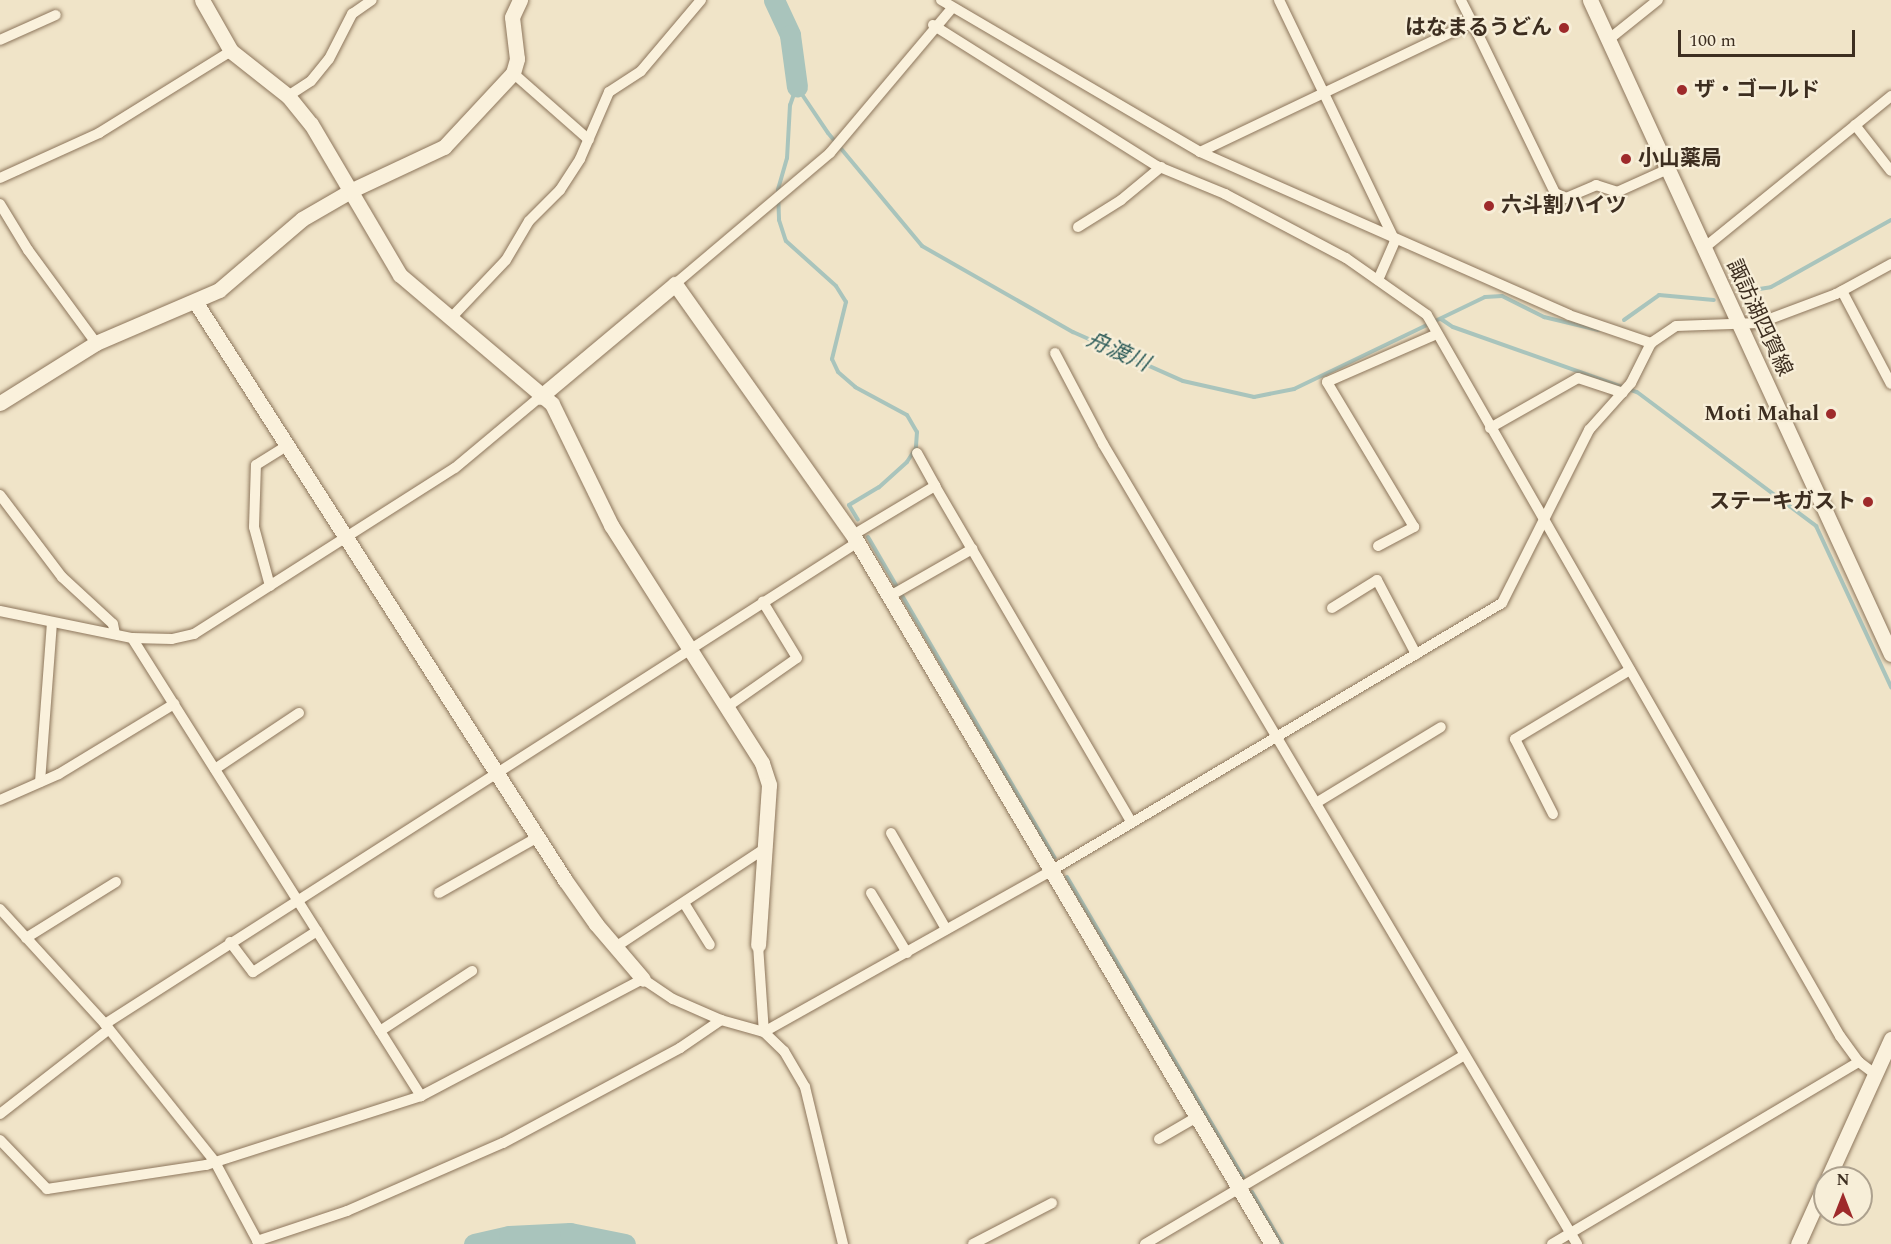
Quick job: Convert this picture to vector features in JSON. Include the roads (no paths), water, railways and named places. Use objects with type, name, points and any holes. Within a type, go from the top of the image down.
[{"type":"street","points":[[202,0],[231,51],[288,96],[311,124],[400,275],[540,397],[552,404],[611,525],[762,763],[769,785],[767,847],[758,945],[764,1032]]},
{"type":"street","points":[[288,96],[311,81],[329,59],[351,14],[372,0]]},
{"type":"street","points":[[450,319],[506,260],[529,220],[560,190],[589,140],[609,92],[641,72],[701,0]]},
{"type":"street","points":[[941,0],[1200,152],[1395,241],[1569,315],[1651,343]]},
{"type":"street","points":[[1279,0],[1395,241],[1378,280]]},
{"type":"street","points":[[1461,0],[1555,193],[1566,198],[1596,185],[1617,192],[1668,169]]},
{"type":"street","name":"諏訪湖四賀線","points":[[1590,0],[1891,654]]},
{"type":"street","points":[[1608,40],[1659,0]]},
{"type":"street","points":[[0,403],[96,343],[196,303],[219,290],[302,219],[351,190],[444,147],[513,74],[517,59],[512,17],[516,1]]},
{"type":"street","points":[[0,611],[132,638],[172,639],[195,634],[455,468],[781,196],[832,150],[933,25],[952,8]]},
{"type":"street","points":[[0,40],[56,15]]},
{"type":"street","points":[[1200,152],[1472,22]]},
{"type":"street","points":[[933,25],[1161,167],[1225,194],[1346,258],[1428,316],[1543,522],[1835,1026],[1859,1062],[1875,1074]]},
{"type":"street","points":[[0,178],[99,133],[231,51]]},
{"type":"street","points":[[513,74],[589,140]]},
{"type":"street","points":[[1704,248],[1891,96]]},
{"type":"street","points":[[1855,125],[1891,171]]},
{"type":"street","points":[[1078,227],[1121,201],[1161,167]]},
{"type":"street","points":[[0,204],[5,221],[96,343]]},
{"type":"street","points":[[764,1032],[1054,869],[1502,603],[1589,430],[1626,389],[1651,343],[1676,326],[1739,325],[1797,311],[1842,291],[1891,264]]},
{"type":"street","points":[[675,284],[856,539],[1054,869],[1272,1244]]},
{"type":"street","points":[[1842,291],[1891,384]]},
{"type":"street","points":[[196,303],[495,772],[596,924],[618,946],[643,979],[673,999],[720,1020],[764,1032],[784,1051],[806,1087],[843,1244]]},
{"type":"street","points":[[1378,546],[1414,527],[1327,382],[1436,332]]},
{"type":"street","points":[[1055,353],[1103,444],[1279,735],[1316,803],[1577,1244]]},
{"type":"street","points":[[1490,428],[1578,378],[1626,389]]},
{"type":"street","points":[[270,586],[254,527],[256,465],[286,446]]},
{"type":"street","points":[[917,453],[1132,823]]},
{"type":"street","points":[[0,1114],[107,1026],[230,942],[691,649],[935,486]]},
{"type":"street","points":[[0,495],[62,577],[113,624],[115,634]]},
{"type":"street","points":[[890,596],[972,549]]},
{"type":"street","points":[[1332,608],[1377,580],[1416,654]]},
{"type":"street","points":[[727,707],[797,658],[763,602]]},
{"type":"street","points":[[40,782],[52,623]]},
{"type":"street","points":[[132,638],[421,1096]]},
{"type":"street","points":[[1553,814],[1515,739],[1630,670]]},
{"type":"street","points":[[0,800],[40,782],[174,704]]},
{"type":"street","points":[[215,769],[299,713]]},
{"type":"street","points":[[1316,803],[1441,727]]},
{"type":"street","points":[[891,833],[946,928]]},
{"type":"street","points":[[439,893],[538,837]]},
{"type":"street","points":[[618,946],[767,847]]},
{"type":"street","points":[[26,938],[116,882]]},
{"type":"street","points":[[871,893],[907,952]]},
{"type":"street","points":[[684,903],[710,945]]},
{"type":"street","points":[[0,909],[107,1026],[215,1162],[258,1243],[347,1211],[503,1143],[680,1048],[720,1020]]},
{"type":"street","points":[[230,942],[253,972],[316,931]]},
{"type":"street","points":[[380,1031],[472,971]]},
{"type":"street","points":[[0,1140],[47,1189],[64,1190],[215,1162],[421,1096],[643,979]]},
{"type":"street","points":[[1833,1166],[1891,1039]]},
{"type":"street","points":[[1145,1244],[1464,1055]]},
{"type":"street","points":[[1552,1244],[1859,1062]]},
{"type":"street","points":[[1159,1139],[1197,1117]]},
{"type":"street","points":[[973,1244],[1052,1203]]},
{"type":"street","points":[[1798,1244],[1813,1211]]},
{"type":"waterway","name":"舟渡川","points":[[774,0],[790,35],[797,87]]},
{"type":"waterway","name":"舟渡川","points":[[797,87],[828,133],[922,246],[1073,332],[1183,381],[1254,397],[1294,389],[1485,297],[1502,296],[1544,317],[1598,330]]},
{"type":"waterway","points":[[796,88],[790,105],[787,158],[778,190],[779,220],[786,241],[836,286],[846,302],[832,359],[838,372],[855,387],[907,415],[917,432],[916,448],[907,462],[879,487],[849,505],[858,520]]},
{"type":"waterway","points":[[1740,292],[1771,287],[1891,220]]},
{"type":"waterway","name":"舟渡川","points":[[1624,320],[1659,295],[1714,300]]},
{"type":"waterway","points":[[1441,319],[1453,327],[1637,392],[1816,526],[1891,687]]},
{"type":"waterway","points":[[868,537],[1055,858]]},
{"type":"waterway","points":[[1067,877],[1243,1177]]},
{"type":"waterway","points":[[1252,1192],[1282,1244]]},
{"type":"waterway","points":[[474,1244],[509,1236],[570,1233],[625,1244]]},
{"type":"place","name":"はなまるうどん","points":[[1564,28]]},
{"type":"place","name":"ザ・ゴールド","points":[[1682,90]]},
{"type":"place","name":"小山薬局","points":[[1626,159]]},
{"type":"place","name":"六斗割ハイツ","points":[[1489,206]]},
{"type":"place","name":"Moti Mahal","points":[[1831,414]]},
{"type":"place","name":"ステーキガスト","points":[[1868,502]]}]
